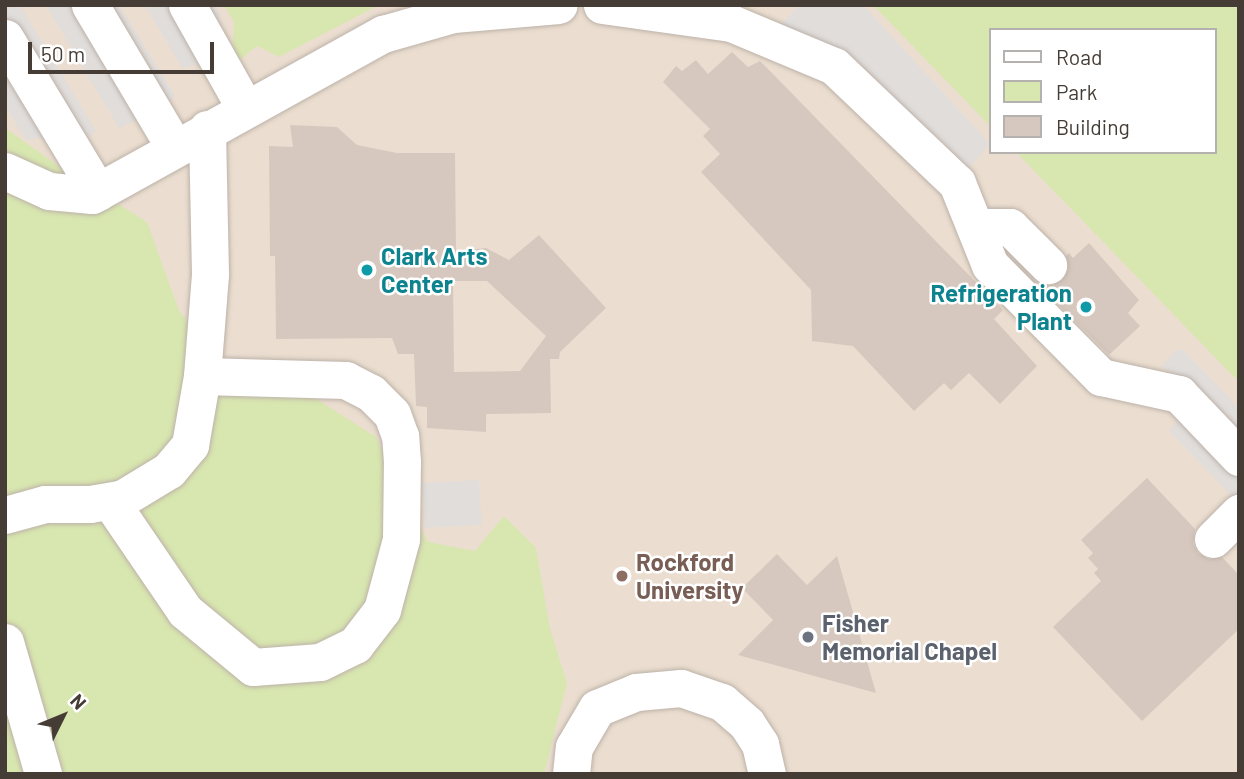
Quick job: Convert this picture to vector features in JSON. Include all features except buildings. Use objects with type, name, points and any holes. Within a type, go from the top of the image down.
[{"type":"lane","points":[[90,5],[175,148]]},
{"type":"lane","points":[[187,5],[245,108]]},
{"type":"lane","points":[[5,172],[49,191],[92,195],[383,34],[453,14],[559,5]]},
{"type":"lane","points":[[601,5],[693,11],[731,23],[834,66],[957,183],[990,265],[1101,377],[1179,394],[1239,457]]},
{"type":"lane","points":[[5,38],[98,192]]},
{"type":"lane","points":[[5,515],[45,503],[90,505],[123,498],[169,470],[190,445],[202,376],[210,274],[207,129]]},
{"type":"lane","points":[[975,228],[1010,228],[1048,265]]},
{"type":"lane","points":[[110,501],[186,611],[253,667],[320,662],[355,645],[382,610],[414,502],[400,436],[392,414],[371,393],[346,380],[202,376]]},
{"type":"lane","points":[[1213,539],[1239,513]]},
{"type":"lane","points":[[5,642],[43,774]]},
{"type":"lane","points":[[571,774],[574,747],[597,708],[636,692],[681,688],[722,702],[747,724],[760,744],[767,774]]},
{"type":"shaded area","name":"Rockford University","points":[[5,5],[891,5],[988,110],[988,154],[1030,154],[1239,378],[1239,774],[5,774]]},
{"type":"shaded area","points":[[5,5],[20,5],[96,131],[55,161],[52,144],[44,137],[26,140],[5,106]]},
{"type":"shaded area","points":[[46,5],[119,5],[175,96],[163,107],[119,128]]},
{"type":"shaded area","points":[[145,5],[215,5],[219,12],[226,59],[182,68]]},
{"type":"shaded area","points":[[800,5],[863,5],[988,142],[988,146],[958,180],[781,24]]},
{"type":"shaded area","points":[[1182,349],[1239,408],[1239,442],[1162,366],[1175,351]]},
{"type":"shaded area","points":[[1180,417],[1239,477],[1237,501],[1169,431]]},
{"type":"shaded area","points":[[479,480],[481,525],[425,528],[423,483]]},
{"type":"green space","points":[[224,5],[384,5],[375,7],[279,57],[257,46],[232,66],[234,22]]},
{"type":"green space","points":[[873,5],[1239,5],[1239,382],[1018,154],[1216,154],[1216,28],[988,28],[988,124]]},
{"type":"green space","points":[[5,128],[74,177],[147,222],[179,311],[222,363],[307,393],[376,437],[428,542],[475,551],[504,516],[536,548],[550,629],[567,683],[544,774],[5,774]]},
{"type":"place","name":"Clark Arts Center","points":[[367,270]]},
{"type":"place","name":"Refrigeration Plant","points":[[1086,307]]},
{"type":"place","name":"Rockford University","points":[[622,576]]},
{"type":"place","name":"Fisher Memorial Chapel","points":[[808,637]]}]
